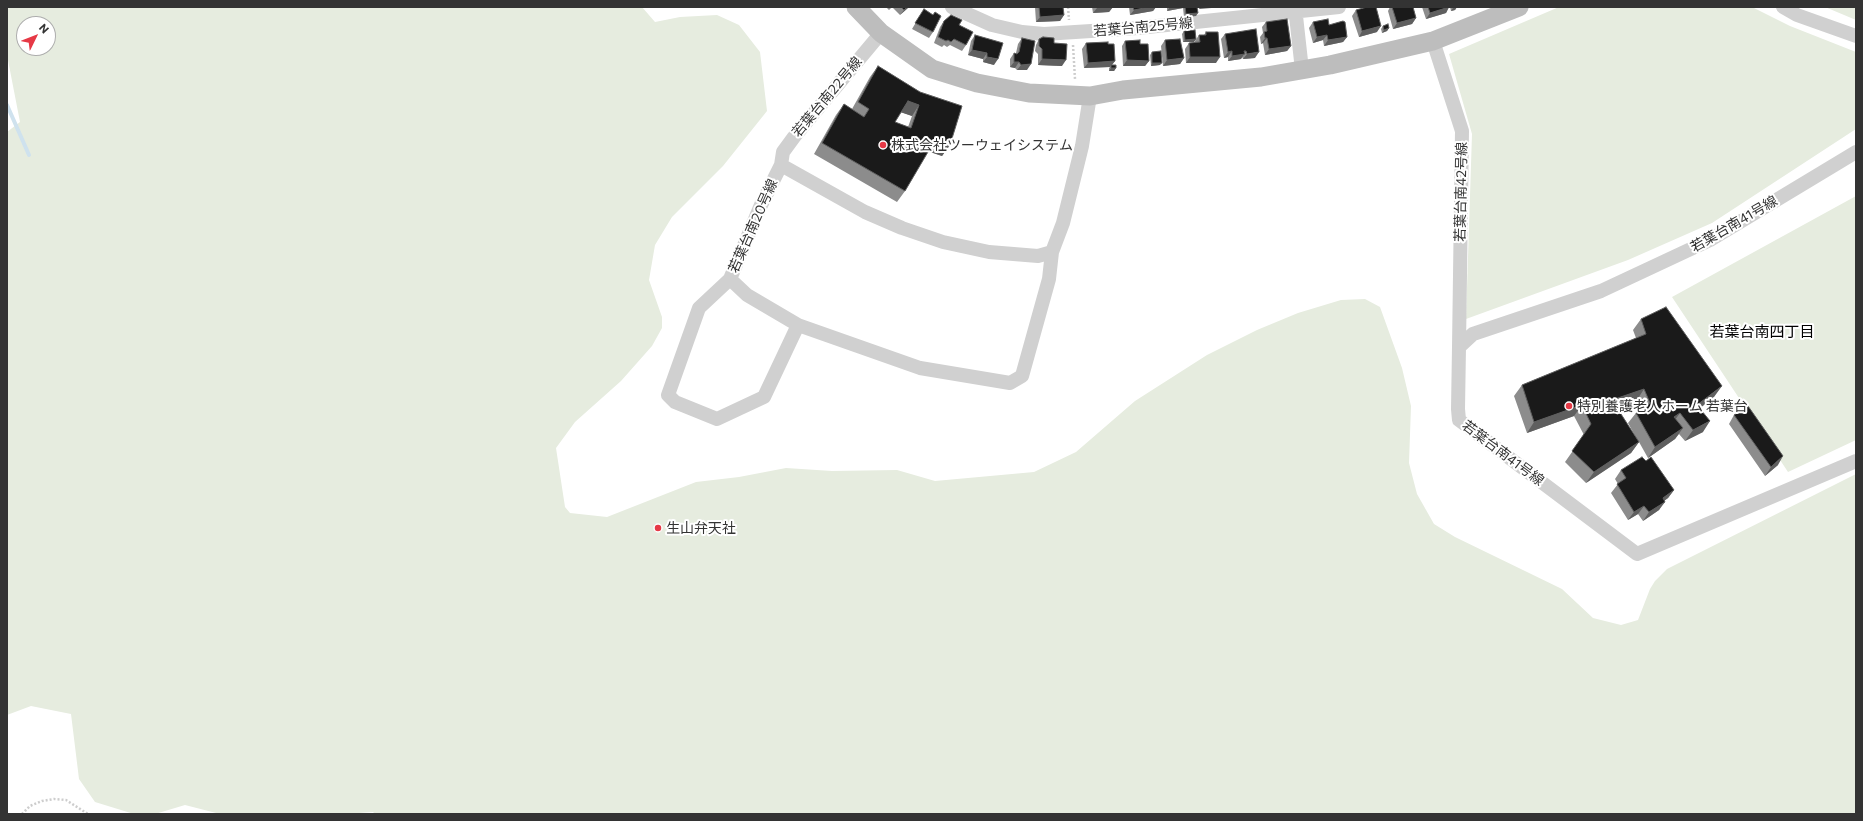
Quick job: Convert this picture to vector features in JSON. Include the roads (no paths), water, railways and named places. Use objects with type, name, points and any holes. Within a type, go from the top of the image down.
[{"type":"street","points":[[856,7],[881,33],[932,68],[977,83],[1029,93],[1090,96],[1123,90],[1261,77],[1302,70],[1433,41],[1519,7]]},
{"type":"street","name":"若葉台南25号線","points":[[952,7],[992,26],[1022,32],[1044,34],[1138,28],[1296,10],[1339,7]]},
{"type":"street","points":[[1783,7],[1797,15],[1856,36]]},
{"type":"street","points":[[1296,10],[1302,70]]},
{"type":"street","name":"若葉台南22号線","points":[[781,165],[783,152],[794,137],[881,33]]},
{"type":"street","name":"若葉台南42号線","points":[[1433,41],[1462,131],[1459,348]]},
{"type":"street","name":"若葉台南20号線","points":[[1052,252],[1038,256],[989,252],[936,239],[902,228],[865,212],[781,165],[761,205],[730,279],[747,295],[798,325],[920,368],[1010,383],[1022,376],[1049,279],[1052,252],[1062,223],[1082,146],[1090,96]]},
{"type":"street","name":"若葉台南41号線","points":[[1856,152],[1710,240],[1601,291],[1473,334],[1459,348],[1459,420],[1637,554],[1856,461]]},
{"type":"street","points":[[730,279],[699,308],[668,395],[675,402],[717,419],[764,397],[798,325]]},
{"type":"waterway","points":[[7,105],[29,155]]},
{"type":"place","name":"株式会社ツーウェイシステム","points":[[883,145]]},
{"type":"place","name":"特別養護老人ホーム 若葉台","points":[[1569,406]]},
{"type":"place","name":"生山弁天社","points":[[658,528]]},
{"type":"district","name":"若葉台南四丁目","points":[[1762,332]]}]
